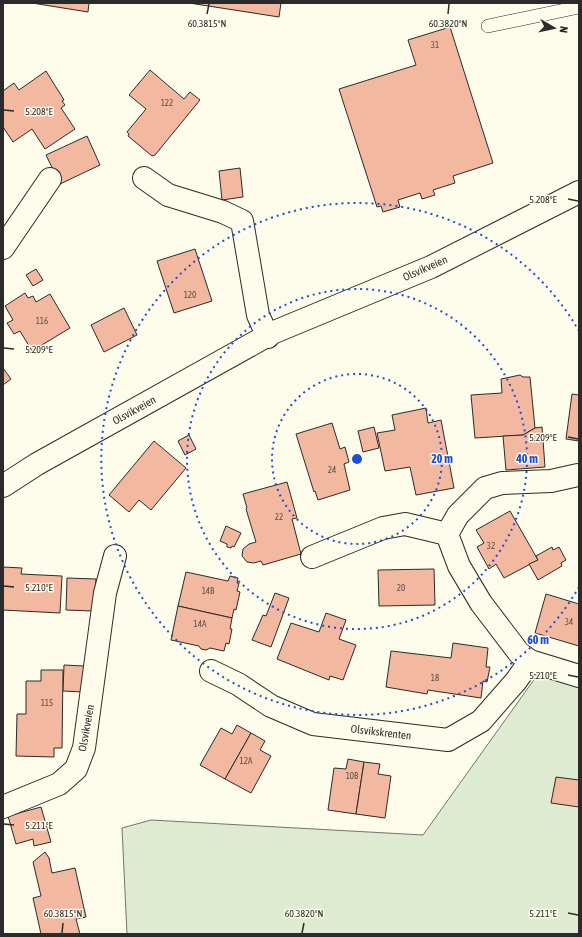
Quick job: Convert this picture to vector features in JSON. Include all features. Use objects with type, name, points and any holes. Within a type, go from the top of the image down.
[{"type":"street","points":[[144,178],[168,195],[223,212],[242,221],[258,315],[268,334],[268,337]]},
{"type":"street","points":[[3,248],[50,179]]},
{"type":"street","name":"Olsvikveien","points":[[3,486],[37,464],[268,337],[272,333],[431,267],[579,192]]},
{"type":"street","points":[[447,534],[458,515],[485,488],[502,483],[551,481],[578,475]]},
{"type":"street","points":[[312,557],[383,528],[405,524],[447,534]]},
{"type":"street","points":[[447,534],[459,566],[481,603],[520,653],[530,661],[579,676]]},
{"type":"street","name":"Olsvikveien","points":[[3,807],[59,784],[76,769],[84,748],[105,593],[115,556]]},
{"type":"street","name":"Olsvikskrenten","points":[[211,671],[238,684],[271,706],[313,724],[448,740],[481,721],[516,681],[530,661]]},
{"type":"lane","points":[[488,26],[579,8]]},
{"type":"green space","points":[[543,667],[579,685],[579,934],[127,934],[122,828],[151,820],[423,835]]},
{"type":"building","points":[[32,3],[89,3],[88,12]]},
{"type":"building","points":[[189,3],[281,3],[279,17]]},
{"type":"building","points":[[450,27],[493,163],[453,176],[455,183],[433,190],[435,195],[422,199],[420,193],[398,200],[400,207],[383,212],[381,206],[377,207],[339,89],[416,65],[408,40]]},
{"type":"building","points":[[150,70],[184,99],[190,92],[200,100],[155,155],[152,156],[128,136],[129,134],[127,132],[146,109],[129,95]]},
{"type":"building","points":[[46,71],[64,100],[62,101],[65,105],[61,108],[75,129],[45,149],[32,129],[13,142],[3,127],[3,91],[14,83],[19,90]]},
{"type":"building","points":[[87,136],[100,165],[60,184],[46,155]]},
{"type":"building","points":[[240,168],[243,197],[222,200],[219,171]]},
{"type":"building","points":[[195,249],[212,301],[174,313],[157,261]]},
{"type":"building","points":[[36,269],[43,280],[33,286],[26,275]]},
{"type":"building","points":[[25,293],[28,298],[33,296],[36,302],[50,294],[70,328],[32,351],[20,331],[14,334],[7,323],[13,320],[5,306]]},
{"type":"building","points":[[124,308],[137,335],[104,352],[91,325]]},
{"type":"building","points":[[3,368],[11,379],[3,385]]},
{"type":"building","points":[[520,375],[523,377],[530,377],[535,428],[523,435],[475,438],[471,395],[502,393],[501,379]]},
{"type":"building","points":[[572,394],[579,395],[579,441],[566,439]]},
{"type":"building","points":[[426,408],[428,423],[441,420],[454,488],[416,495],[410,467],[385,471],[377,433],[395,430],[392,415]]},
{"type":"building","points":[[332,423],[340,449],[345,447],[349,462],[344,464],[350,490],[318,500],[315,491],[314,492],[296,434]]},
{"type":"building","points":[[374,427],[379,448],[363,452],[358,431]]},
{"type":"building","points":[[542,427],[545,467],[506,470],[503,436],[523,435],[535,428]]},
{"type":"building","points":[[189,435],[196,449],[185,455],[178,441]]},
{"type":"building","points":[[154,441],[186,468],[151,510],[139,500],[129,512],[109,495]]},
{"type":"building","points":[[287,482],[297,518],[292,519],[301,554],[263,565],[261,561],[254,563],[247,562],[242,556],[243,549],[249,544],[256,542],[243,494]]},
{"type":"building","points":[[510,511],[538,560],[504,578],[496,564],[489,569],[477,547],[484,543],[476,530]]},
{"type":"building","points":[[226,526],[241,533],[234,547],[232,546],[231,548],[227,547],[227,544],[220,541]]},
{"type":"building","points":[[552,547],[553,550],[559,547],[566,560],[561,563],[562,566],[538,580],[529,564],[538,560],[536,556]]},
{"type":"building","points":[[3,567],[22,568],[21,574],[62,576],[60,613],[3,610]]},
{"type":"building","points":[[434,569],[435,605],[379,606],[378,570]]},
{"type":"building","points":[[186,572],[228,581],[230,576],[238,578],[237,583],[239,583],[237,591],[240,592],[236,610],[234,609],[232,618],[178,606]]},
{"type":"building","points":[[67,578],[96,579],[94,611],[66,610]]},
{"type":"building","points":[[275,593],[289,598],[271,647],[252,640],[263,615],[266,616]]},
{"type":"building","points":[[546,594],[579,604],[579,646],[535,633]]},
{"type":"building","points":[[178,606],[232,618],[230,629],[232,629],[229,644],[226,643],[224,651],[210,648],[206,650],[201,649],[199,646],[171,640]]},
{"type":"building","points":[[326,613],[346,620],[339,639],[356,645],[343,680],[330,676],[329,680],[277,659],[291,623],[319,632]]},
{"type":"building","points":[[453,643],[488,648],[486,667],[490,667],[487,682],[483,681],[481,698],[428,690],[427,694],[386,687],[391,651],[451,658]]},
{"type":"building","points":[[64,665],[84,666],[83,692],[63,691]]},
{"type":"building","points":[[41,670],[63,670],[62,748],[54,748],[54,757],[16,756],[17,714],[26,714],[26,681],[41,681]]},
{"type":"building","points":[[237,725],[251,733],[225,779],[200,765],[221,728],[232,734]]},
{"type":"building","points":[[251,733],[265,741],[260,750],[271,756],[251,793],[225,779]]},
{"type":"building","points":[[348,759],[364,762],[356,814],[328,810],[334,768],[346,769]]},
{"type":"building","points":[[364,762],[380,764],[378,774],[391,776],[385,818],[356,814]]},
{"type":"building","points":[[556,777],[579,780],[579,807],[551,803]]},
{"type":"building","points":[[41,807],[51,842],[34,846],[33,839],[16,844],[8,816]]},
{"type":"building","points":[[45,852],[49,858],[52,873],[75,868],[86,917],[76,919],[80,934],[41,934],[33,898],[41,896],[33,862]]}]
